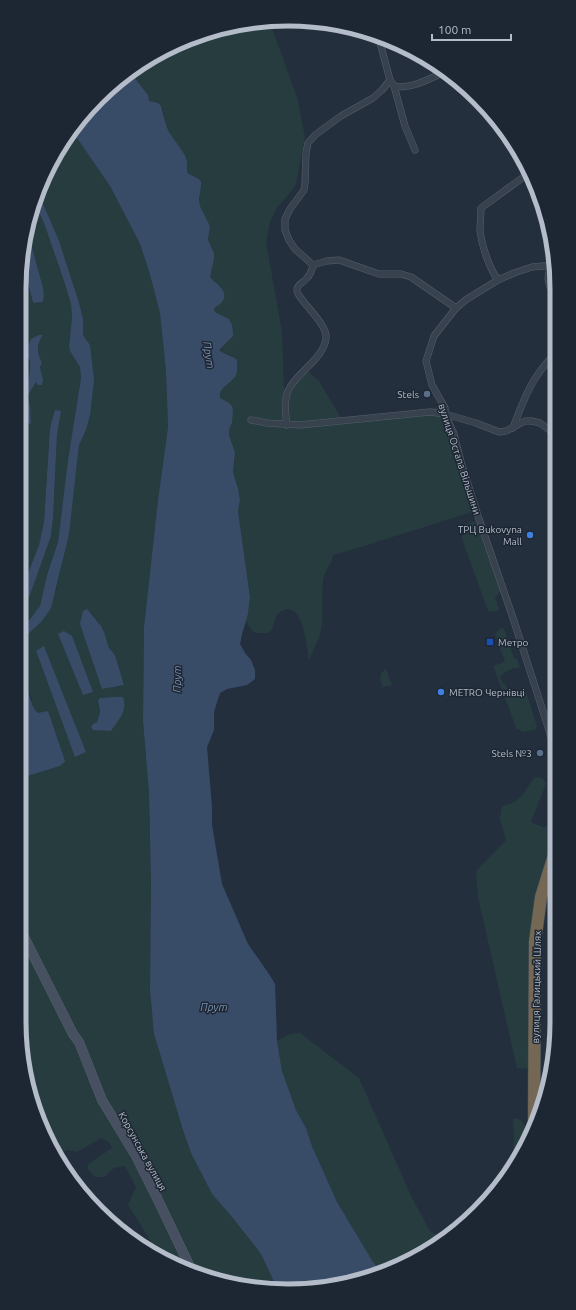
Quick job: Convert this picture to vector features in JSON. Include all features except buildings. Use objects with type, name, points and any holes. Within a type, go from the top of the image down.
[{"type":"highway","name":"вулиця Галицький Шлях","points":[[534,1111],[535,942],[541,897],[550,868]]},
{"type":"main road","name":"Корсунська вулиця","points":[[26,941],[73,1034],[79,1042],[102,1100],[136,1156],[189,1264]]},
{"type":"street","points":[[380,43],[405,126],[415,150]]},
{"type":"street","points":[[392,83],[400,88],[411,86],[440,74]]},
{"type":"street","points":[[313,265],[295,248],[289,240],[285,230],[285,219],[290,209],[304,190],[306,183],[306,153],[308,143],[315,135],[341,116],[373,98],[392,83]]},
{"type":"street","points":[[498,280],[484,249],[480,231],[481,208],[525,176]]},
{"type":"street","points":[[313,265],[327,261],[339,260],[379,274],[401,274],[411,277],[456,308]]},
{"type":"street","points":[[287,425],[285,409],[286,396],[291,386],[318,356],[325,344],[326,331],[311,309],[297,293],[297,288],[312,272],[313,265]]},
{"type":"street","name":"вулиця Остапа Вільшини","points":[[549,265],[532,267],[498,280],[456,308],[434,336],[426,361],[432,385],[445,408],[445,414],[454,434],[479,519],[514,618],[550,734]]},
{"type":"street","points":[[549,270],[548,278],[550,288]]},
{"type":"street","points":[[513,428],[531,385],[550,359]]},
{"type":"street","points":[[251,420],[267,423],[300,425],[430,412],[445,414],[476,423],[499,432],[506,431],[525,421],[540,423],[550,430]]},
{"type":"green space","points":[[272,27],[297,97],[305,137],[296,184],[277,208],[270,222],[266,242],[282,332],[284,390],[304,368],[319,381],[341,418],[363,417],[439,407],[475,511],[333,555],[325,574],[322,587],[322,619],[320,634],[309,660],[304,629],[297,614],[292,610],[286,609],[277,614],[272,629],[268,633],[254,632],[246,620],[250,597],[238,511],[240,500],[237,483],[233,472],[235,459],[229,435],[229,430],[232,423],[219,394],[222,390],[233,356],[222,353],[219,350],[228,341],[223,316],[215,312],[214,309],[222,302],[222,288],[210,277],[214,253],[208,240],[210,226],[200,206],[199,199],[201,187],[199,179],[187,172],[187,161],[185,155],[169,132],[163,110],[158,103],[149,101],[135,76],[142,70],[188,46],[237,31]]},
{"type":"green space","points":[[75,136],[110,186],[140,244],[160,313],[166,372],[168,427],[158,500],[144,627],[143,721],[149,793],[151,881],[150,990],[152,1014],[158,1048],[191,1153],[212,1194],[261,1254],[275,1283],[254,1282],[220,1275],[188,1264],[154,1247],[128,1205],[136,1187],[125,1166],[114,1168],[104,1177],[95,1177],[89,1171],[87,1165],[112,1148],[109,1142],[101,1138],[77,1152],[68,1150],[61,1153],[40,1106],[31,1073],[28,1056],[26,1022],[26,776],[60,766],[38,713],[34,710],[31,696],[26,688],[26,636],[56,590],[69,535],[79,445],[86,430],[90,345],[83,335],[83,319],[42,199],[53,172]],"holes":[[[90,612],[101,626],[109,648],[115,655],[124,685],[102,689]],[[58,634],[92,692],[83,694]],[[44,647],[86,752],[75,756],[36,652]],[[123,697],[124,706],[119,719],[111,731],[96,730],[93,724],[97,722],[100,712],[98,705],[100,698]]]},
{"type":"green space","points":[[38,210],[44,223],[71,304],[72,318],[69,346],[70,351],[80,367],[81,378],[68,460],[58,542],[47,575],[40,606],[26,624],[26,599],[30,595],[51,536],[57,435],[61,411],[50,428],[44,522],[39,545],[26,578],[26,488],[28,477],[26,474],[26,412],[31,424],[30,405],[27,397],[36,381],[43,380],[40,369],[42,363],[39,356],[38,345],[43,335],[39,335],[33,339],[26,353],[27,277],[33,303],[43,302],[44,295],[30,242]]},
{"type":"green space","points":[[26,356],[31,366],[30,375],[26,381]]},
{"type":"green space","points":[[475,521],[501,590],[495,598],[499,609],[494,612],[488,611],[461,536],[464,535],[461,526]]},
{"type":"green space","points":[[500,628],[504,629],[514,658],[517,659],[520,668],[507,671],[500,676],[510,695],[520,692],[525,688],[537,726],[535,730],[521,732],[520,729],[517,730],[493,666],[505,662],[495,634]]},
{"type":"green space","points":[[386,669],[392,685],[383,687],[381,675]]},
{"type":"green space","points":[[535,777],[542,778],[546,783],[531,822],[545,828],[550,821],[550,864],[538,897],[530,1069],[517,1068],[478,897],[476,871],[506,840],[500,819],[502,806],[515,802],[519,799]]},
{"type":"green space","points":[[300,1033],[359,1078],[412,1198],[430,1231],[439,1236],[434,1240],[404,1257],[378,1268],[373,1262],[337,1202],[312,1146],[306,1128],[296,1110],[282,1071],[277,1041],[290,1034]]},
{"type":"green space","points":[[513,1118],[521,1120],[527,1129],[513,1157]]},
{"type":"water","name":"Прут","points":[[135,76],[148,95],[149,101],[158,103],[161,106],[169,132],[185,155],[187,161],[187,172],[199,179],[201,182],[199,199],[200,206],[210,226],[208,240],[214,253],[210,277],[221,288],[224,294],[222,302],[214,309],[215,312],[229,319],[233,332],[233,336],[219,350],[237,360],[236,375],[233,380],[221,391],[220,398],[229,403],[233,410],[229,435],[235,453],[233,472],[240,500],[238,511],[250,597],[248,614],[240,644],[251,660],[255,670],[255,679],[247,685],[227,689],[220,693],[214,712],[214,730],[207,747],[212,825],[222,884],[248,944],[275,984],[277,1041],[282,1071],[296,1110],[306,1128],[312,1146],[337,1202],[373,1262],[378,1268],[356,1275],[322,1282],[275,1283],[261,1254],[212,1194],[191,1153],[154,1034],[150,990],[151,881],[149,793],[143,721],[144,627],[158,500],[168,427],[166,372],[160,313],[140,244],[110,186],[75,136],[91,115],[115,91]]},
{"type":"water","points":[[41,200],[59,241],[79,303],[83,319],[83,335],[90,345],[94,380],[90,415],[86,430],[79,445],[69,535],[51,608],[42,621],[26,636],[26,624],[40,606],[47,575],[58,542],[68,460],[81,378],[80,367],[70,351],[69,346],[72,318],[71,304],[44,223],[38,210]]},
{"type":"water","points":[[30,241],[44,295],[43,302],[33,303],[27,277]]},
{"type":"water","points":[[39,335],[43,335],[38,345],[39,356],[42,363],[40,367],[43,380],[42,385],[38,385],[36,382],[27,397],[30,405],[31,424],[28,423],[26,419],[26,382],[30,373],[30,362],[26,355],[26,348],[27,349],[31,339]]},
{"type":"water","points":[[55,410],[61,411],[57,435],[51,536],[30,595],[26,602],[26,578],[39,545],[44,522],[50,428]]},
{"type":"water","points":[[26,474],[28,477],[26,488]]},
{"type":"water","points":[[87,609],[104,632],[109,648],[115,655],[124,685],[102,689],[80,624],[83,611]]},
{"type":"water","points":[[64,631],[72,636],[93,692],[83,695],[58,634]]},
{"type":"water","points":[[44,646],[86,752],[75,757],[36,651]]},
{"type":"water","points":[[26,686],[35,710],[38,713],[48,711],[65,761],[60,766],[26,776]]},
{"type":"water","points":[[123,697],[124,707],[119,720],[111,731],[93,730],[91,727],[97,722],[100,712],[98,701],[100,698]]},
{"type":"place","name":"Stels","points":[[427,394]]},
{"type":"place","name":"ТРЦ Bukovyna Mall","points":[[530,535]]},
{"type":"place","name":"Метро","points":[[490,642]]},
{"type":"place","name":"METRO Чернівці","points":[[441,692]]},
{"type":"place","name":"Stels №3","points":[[540,753]]}]
